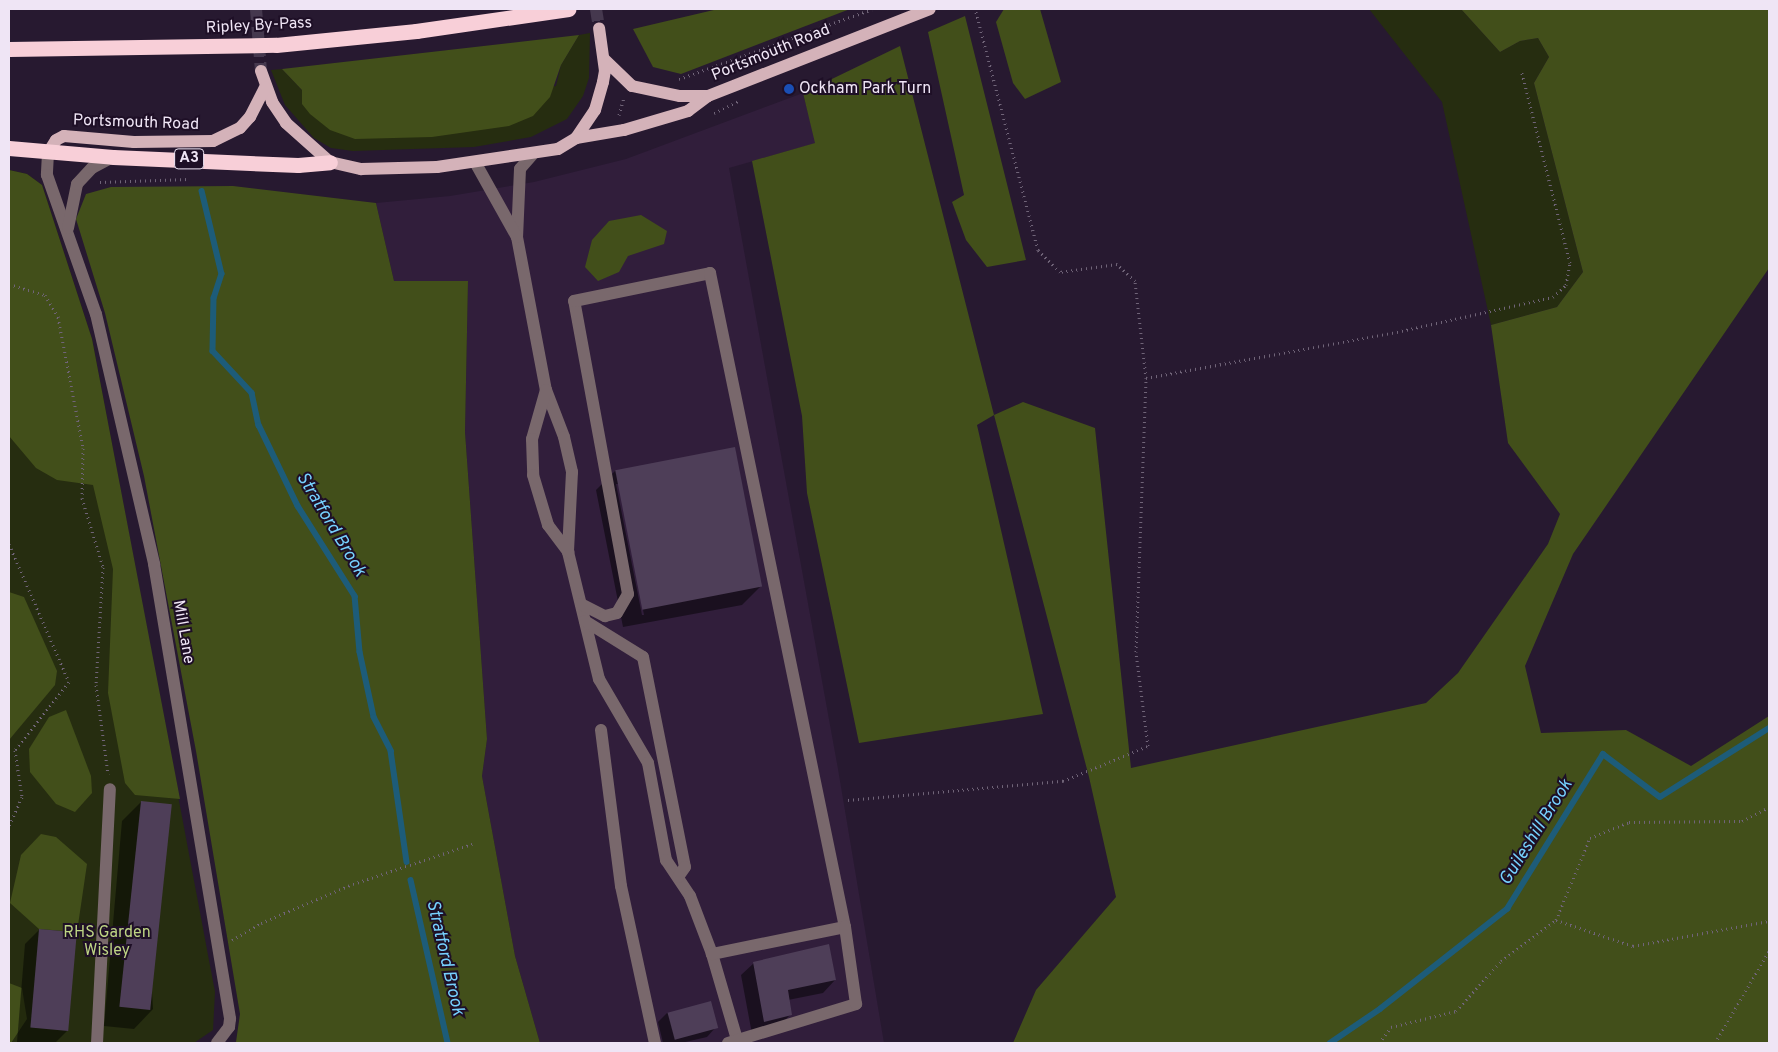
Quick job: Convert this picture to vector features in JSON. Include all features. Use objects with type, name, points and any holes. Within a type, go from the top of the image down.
[{"type":"highway","name":"Ripley By-Pass","points":[[9,49],[276,45],[416,31],[561,10]]},
{"type":"highway","name":"A3","points":[[9,148],[48,153],[112,157],[298,165],[330,162]]},
{"type":"main road","name":"Portsmouth Road","points":[[576,138],[657,122],[688,111],[708,96],[930,9]]},
{"type":"main road","points":[[261,71],[266,88],[286,123],[330,162],[361,169],[390,169],[532,155],[558,149],[576,138],[595,110],[603,82],[604,59],[599,28]]},
{"type":"main road","name":"Portsmouth Road","points":[[604,59],[632,86],[680,96],[708,96]]},
{"type":"main road","name":"Portsmouth Road","points":[[48,153],[56,140],[64,136],[173,143],[212,141],[245,122],[266,88]]},
{"type":"street","name":"Mill Lane","points":[[48,153],[47,175],[96,314],[154,564],[217,950],[230,1018],[222,1042]]},
{"type":"street","points":[[532,155],[520,169],[517,238],[546,390],[564,437],[573,484],[568,552],[599,678],[648,763],[666,860],[690,896],[712,954],[734,1042],[856,1004],[845,927],[710,273],[574,301],[628,594],[617,613],[605,616],[581,604]]},
{"type":"street","points":[[67,232],[77,184],[92,168],[112,157]]},
{"type":"street","points":[[475,162],[517,238]]},
{"type":"street","points":[[546,390],[532,439],[533,475],[548,526],[568,552]]},
{"type":"street","points":[[585,621],[643,657],[685,867],[678,877]]},
{"type":"street","points":[[601,730],[621,886],[655,1043]]},
{"type":"street","points":[[97,1043],[110,789]]},
{"type":"street","points":[[712,954],[845,927]]},
{"type":"path","points":[[670,79],[771,47],[872,9]]},
{"type":"path","points":[[848,800],[1062,781],[1148,746],[1136,652],[1146,378],[1135,281],[1117,264],[1060,272],[1038,250],[976,9]]},
{"type":"path","points":[[1146,378],[1392,333],[1553,297],[1566,285],[1570,264],[1521,70]]},
{"type":"path","points":[[620,118],[619,109],[627,93]]},
{"type":"path","points":[[77,184],[191,179]]},
{"type":"path","points":[[9,284],[45,295],[58,317],[83,448],[82,498],[103,567],[96,684],[110,789]]},
{"type":"path","points":[[9,544],[69,682],[15,750],[22,798],[9,826]]},
{"type":"path","points":[[1379,1043],[1391,1027],[1456,1011],[1502,960],[1556,920],[1590,838],[1629,822],[1742,821],[1769,807]]},
{"type":"path","points":[[217,950],[261,923],[353,884],[472,844]]},
{"type":"path","points":[[1556,920],[1633,946],[1769,921]]},
{"type":"path","points":[[1715,1043],[1769,951]]},
{"type":"shaded area","points":[[803,93],[816,143],[729,168],[838,769],[884,1043],[540,1043],[515,956],[482,776],[487,739],[465,432],[468,282],[394,281],[376,203],[450,196],[534,182],[626,159]]},
{"type":"green space","points":[[718,9],[850,9],[681,74],[653,67],[633,29]]},
{"type":"green space","points":[[1004,9],[1040,9],[1061,82],[1025,99],[1013,83],[996,22]]},
{"type":"green space","points":[[1369,9],[1461,9],[1500,52],[1520,41],[1538,38],[1549,57],[1534,83],[1583,272],[1557,307],[1491,325],[1442,102]]},
{"type":"green space","points":[[1461,9],[1769,9],[1769,268],[1573,554],[1525,666],[1541,733],[1626,730],[1691,766],[1769,716],[1769,1043],[1013,1043],[1036,990],[1116,897],[1089,777],[994,415],[1023,402],[1095,428],[1131,768],[1426,703],[1458,673],[1548,544],[1560,514],[1508,443],[1491,325],[1557,307],[1583,272],[1534,83],[1549,57],[1538,38],[1520,41],[1500,52]]},
{"type":"green space","points":[[965,16],[1026,260],[987,267],[966,240],[952,202],[964,195],[928,32]]},
{"type":"green space","points":[[590,33],[589,78],[583,96],[567,119],[531,137],[474,147],[353,151],[331,148],[314,138],[285,105],[271,70],[282,69],[302,90],[302,104],[556,86],[561,65],[579,35]]},
{"type":"green space","points":[[579,35],[561,65],[550,97],[533,116],[509,126],[432,137],[355,139],[330,130],[310,114],[302,104],[302,90],[282,69]]},
{"type":"green space","points":[[900,46],[994,415],[977,425],[1043,714],[859,743],[807,493],[802,416],[752,161],[815,143],[803,93]]},
{"type":"green space","name":"RHS Garden Wisley","points":[[9,170],[27,174],[42,185],[92,339],[215,992],[213,1030],[194,1043],[9,1043]]},
{"type":"green space","points":[[9,170],[27,174],[42,185],[92,339],[180,799],[135,795],[125,783],[108,693],[113,569],[93,485],[57,480],[36,468],[9,436]]},
{"type":"green space","points":[[233,186],[376,203],[394,281],[468,281],[465,432],[487,739],[482,776],[515,956],[540,1043],[236,1042],[240,1014],[196,751],[144,476],[105,313],[76,219],[86,194],[111,187]]},
{"type":"green space","points":[[641,215],[667,231],[664,244],[628,256],[619,272],[598,281],[585,267],[592,240],[609,221]]},
{"type":"green space","points":[[9,592],[24,597],[57,671],[55,685],[9,740]]},
{"type":"green space","points":[[66,710],[91,776],[92,793],[75,812],[56,804],[30,772],[29,749],[49,717]]},
{"type":"green space","points":[[41,834],[56,837],[87,864],[77,932],[39,929],[10,903],[21,855]]},
{"type":"green space","points":[[9,983],[22,988],[27,1019],[11,1043],[9,1043]]},
{"type":"building","points":[[735,447],[762,586],[642,610],[615,470]]},
{"type":"building","points":[[141,801],[172,804],[150,1010],[119,1007]]},
{"type":"building","points":[[39,929],[77,932],[68,1031],[30,1028]]},
{"type":"building","points":[[829,944],[836,980],[788,990],[792,1015],[764,1022],[753,962]]},
{"type":"building","points":[[711,1001],[718,1028],[675,1040],[668,1013]]},
{"type":"waterway","name":"Stratford Brook","points":[[202,191],[222,274],[214,298],[213,351],[252,393],[259,425],[298,506],[355,596],[360,652],[374,717],[391,751],[407,862]]},
{"type":"waterway","name":"Guileshill Brook","points":[[1330,1043],[1380,1009],[1507,909],[1603,754],[1660,797],[1769,728]]},
{"type":"waterway","name":"Stratford Brook","points":[[411,880],[448,1043]]},
{"type":"tunnel","points":[[256,9],[261,71]]},
{"type":"tunnel","points":[[596,9],[599,28]]},
{"type":"place","name":"Ockham Park Turn","points":[[789,89]]}]
